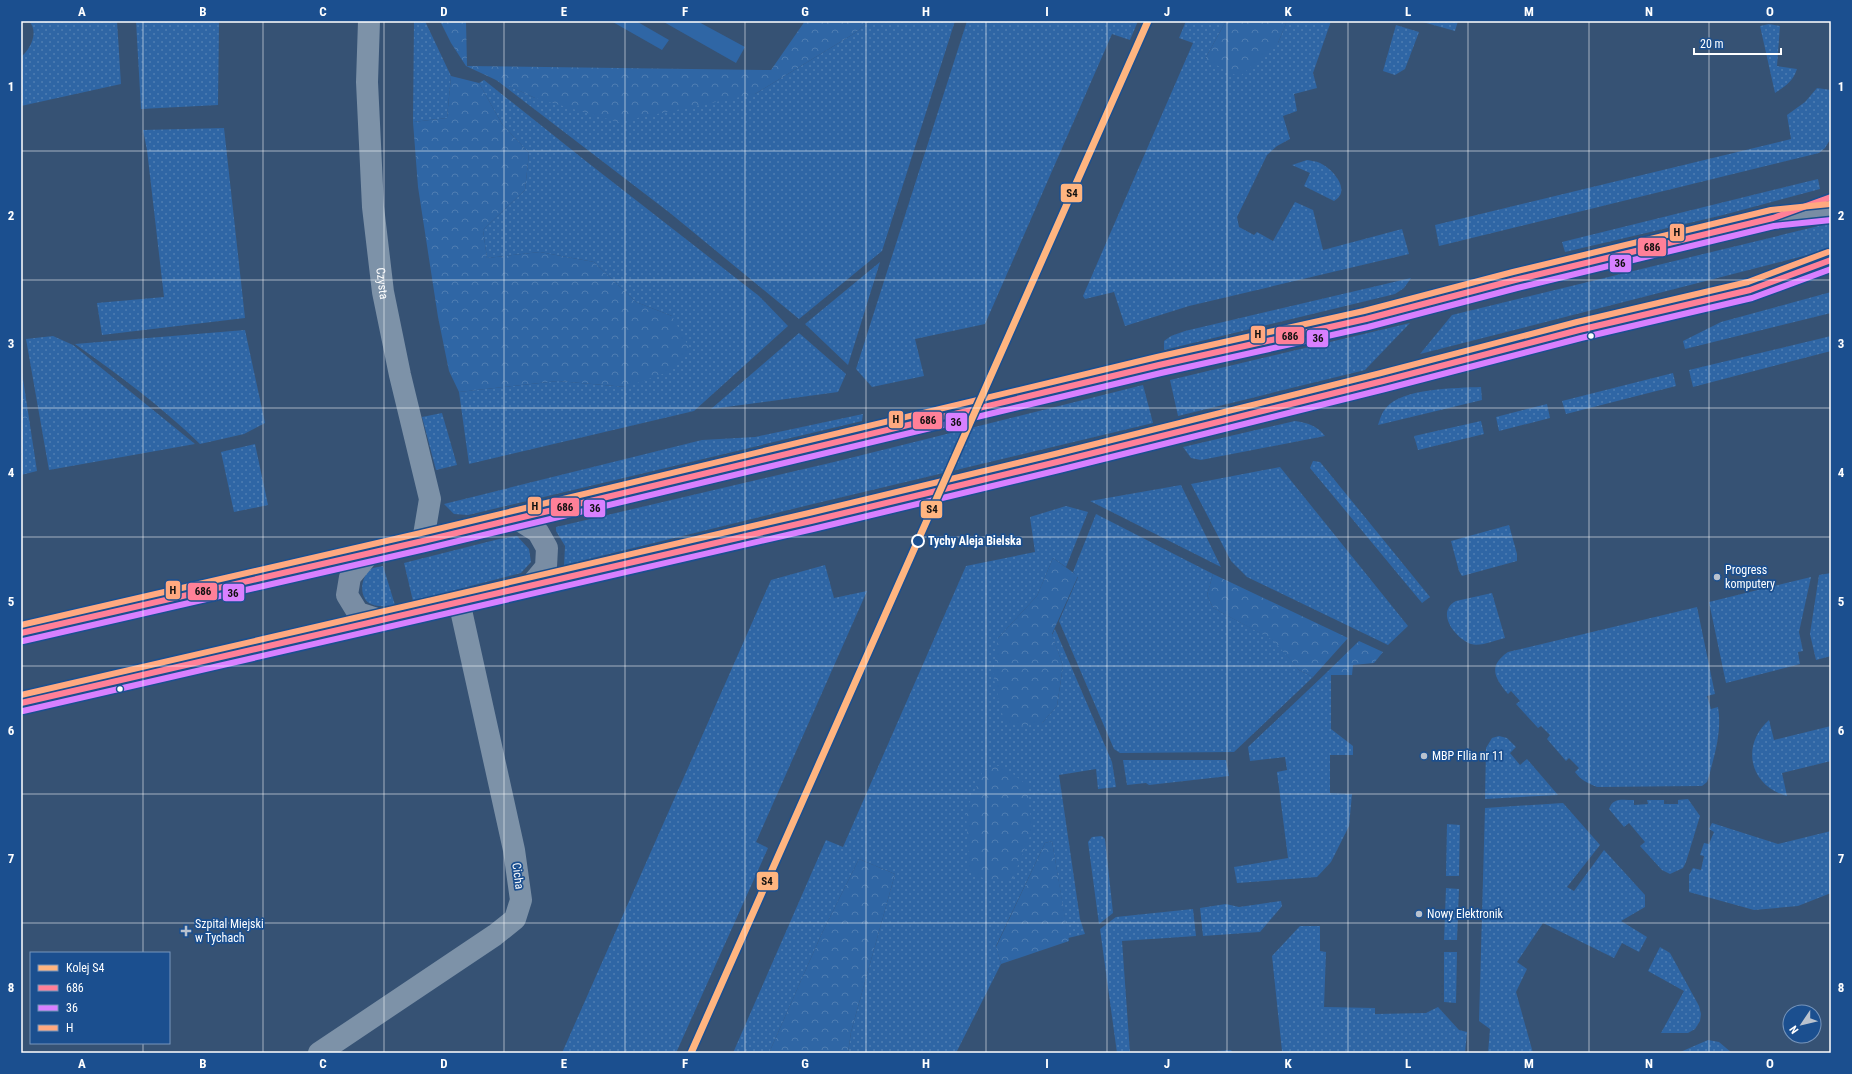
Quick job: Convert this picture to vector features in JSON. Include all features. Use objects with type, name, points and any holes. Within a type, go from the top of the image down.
[{"type":"main road","points":[[21,632],[423,541],[1159,365],[1366,319],[1515,280],[1773,218],[1831,197]]},
{"type":"main road","points":[[1773,218],[1831,212]]},
{"type":"main road","points":[[1750,290],[1831,260]]},
{"type":"main road","points":[[21,703],[1057,462],[1383,382],[1572,332],[1750,290],[1831,274]]},
{"type":"main road","points":[[517,519],[538,532],[547,548],[546,567],[531,585]]},
{"type":"main road","points":[[370,553],[350,577],[347,595],[358,613],[380,620]]},
{"type":"street","name":"Czysta","points":[[369,21],[368,82],[373,207],[384,298],[400,375],[430,499],[423,541]]},
{"type":"street","name":"Cicha","points":[[319,1053],[495,936],[515,919],[521,900],[514,850],[459,601]]},
{"type":"green space","points":[[29,21],[117,21],[121,84],[21,106],[21,57],[31,45],[34,35],[32,25]]},
{"type":"green space","points":[[136,21],[219,21],[218,105],[141,109]]},
{"type":"green space","points":[[414,21],[425,21],[451,76],[447,118],[413,122]]},
{"type":"green space","points":[[440,21],[466,21],[467,66],[771,70],[805,21],[870,21],[855,33],[755,94],[618,122],[535,98],[466,66],[451,43]]},
{"type":"green space","points":[[611,21],[636,21],[669,40],[662,50]]},
{"type":"green space","points":[[662,21],[697,21],[745,47],[736,63]]},
{"type":"green space","points":[[870,21],[955,21],[882,251],[799,319],[670,213],[495,79],[535,98],[755,94],[855,33]]},
{"type":"green space","points":[[967,21],[1138,21],[1130,40],[1112,34],[985,324],[915,339],[924,376],[872,387],[856,369]]},
{"type":"green space","points":[[1186,21],[1226,21],[1205,59],[1278,43],[1287,21],[1331,21],[1313,73],[1317,88],[1294,94],[1297,111],[1283,116],[1290,139],[1277,146],[1267,155],[1237,217],[1239,227],[1254,235],[1257,232],[1273,241],[1295,202],[1313,210],[1323,250],[1402,229],[1409,254],[1189,306],[1125,326],[1114,292],[1085,299],[1083,296],[1193,43],[1179,38]]},
{"type":"green space","points":[[1226,21],[1287,21],[1278,43],[1239,77],[1205,59]]},
{"type":"green space","points":[[1419,21],[1458,21],[1455,31]]},
{"type":"green space","points":[[1769,24],[1780,26],[1777,66],[1797,69],[1789,83],[1775,93],[1760,26]]},
{"type":"green space","points":[[1396,25],[1419,32],[1405,69],[1395,75],[1383,71]]},
{"type":"green space","points":[[451,76],[479,83],[502,124],[529,153],[525,190],[483,230],[487,258],[540,252],[594,262],[636,302],[672,316],[690,349],[671,371],[626,387],[558,381],[459,392],[449,371],[438,317],[418,187],[413,122],[447,118]]},
{"type":"green space","points":[[484,80],[759,296],[788,326],[694,411],[469,464],[459,392],[558,381],[626,387],[672,316],[636,302],[594,262],[540,252],[487,258],[483,230],[525,190],[529,153],[502,124],[479,83]]},
{"type":"green space","points":[[1817,88],[1831,90],[1831,138],[1825,148],[1819,153],[1439,246],[1435,225],[1791,139],[1787,115],[1805,102]]},
{"type":"green space","points":[[224,128],[245,318],[102,335],[97,303],[164,297],[147,150],[143,130]]},
{"type":"green space","points":[[1307,160],[1318,162],[1325,166],[1339,180],[1341,192],[1339,197],[1334,201],[1304,186],[1310,173],[1292,165]]},
{"type":"green space","points":[[1818,179],[1820,189],[1723,215],[1565,252],[1562,242]]},
{"type":"green space","points":[[1831,223],[1831,249],[1420,354],[1452,315]]},
{"type":"green space","points":[[880,262],[848,365],[805,324]]},
{"type":"green space","points":[[1411,278],[1404,288],[1395,294],[1164,350],[1164,341],[1171,336],[1185,331]]},
{"type":"green space","points":[[1831,292],[1831,313],[1685,349],[1683,341],[1721,322]]},
{"type":"green space","points":[[1410,323],[1365,370],[1178,416],[1170,380]]},
{"type":"green space","points":[[245,330],[265,423],[244,434],[200,444],[171,417],[140,392],[75,344]]},
{"type":"green space","points":[[799,333],[846,374],[838,392],[711,409]]},
{"type":"green space","points":[[53,336],[73,345],[195,444],[49,470],[26,339]]},
{"type":"green space","points":[[1831,336],[1831,351],[1693,387],[1689,370]]},
{"type":"green space","points":[[21,366],[37,471],[21,475]]},
{"type":"green space","points":[[1673,373],[1676,386],[1566,414],[1562,401]]},
{"type":"green space","points":[[21,377],[28,422],[21,424]]},
{"type":"green space","points":[[1143,385],[1153,423],[564,565],[565,546],[556,531],[556,527],[834,462]]},
{"type":"green space","points":[[1481,387],[1482,400],[1378,425],[1386,408],[1393,401],[1404,396],[1430,390]]},
{"type":"green space","points":[[1547,404],[1550,418],[1499,431],[1496,417]]},
{"type":"green space","points":[[442,413],[457,465],[436,470],[422,417]]},
{"type":"green space","points":[[863,414],[862,421],[468,515],[454,514],[444,504],[702,440],[755,437]]},
{"type":"green space","points":[[1295,421],[1312,425],[1325,436],[1201,460],[1191,458],[1183,447]]},
{"type":"green space","points":[[1481,421],[1484,434],[1418,450],[1414,436]]},
{"type":"green space","points":[[255,444],[268,505],[234,512],[221,452]]},
{"type":"green space","points":[[1313,461],[1320,462],[1430,597],[1422,603],[1310,468]]},
{"type":"green space","points":[[1280,467],[1408,626],[1388,645],[1247,577],[1231,561],[1191,484]]},
{"type":"green space","points":[[1181,485],[1221,567],[1090,501]]},
{"type":"green space","points":[[1066,506],[1088,512],[1066,567],[1053,558],[1037,596],[998,638],[1042,723],[1057,706],[1063,666],[1052,635],[1055,629],[1112,762],[1116,787],[1098,789],[1096,769],[1059,775],[1080,919],[1085,934],[1068,938],[1052,841],[1045,843],[996,946],[1001,964],[956,1053],[848,1053],[851,1032],[895,874],[859,859],[822,933],[769,1053],[733,1053],[826,840],[843,847],[966,566],[1035,552],[1030,517]]},
{"type":"green space","points":[[1096,514],[1213,574],[1207,595],[1213,608],[1274,640],[1299,670],[1313,677],[1234,752],[1120,753],[1114,749],[1059,621],[1078,577],[1073,572]]},
{"type":"green space","points":[[1509,525],[1517,554],[1517,561],[1462,576],[1459,571],[1451,541]]},
{"type":"green space","points":[[517,536],[529,549],[531,562],[521,573],[413,601],[404,563],[499,539]]},
{"type":"green space","points":[[1053,558],[1078,576],[1052,634],[1063,666],[1057,706],[1042,723],[1019,727],[1004,721],[993,675],[998,638],[1037,596]]},
{"type":"green space","points":[[825,565],[834,598],[867,591],[756,842],[768,848],[676,1053],[562,1053],[771,580]]},
{"type":"green space","points":[[383,566],[395,605],[375,606],[369,603],[363,595],[362,585],[366,575],[373,568]]},
{"type":"green space","points":[[1831,573],[1831,656],[1816,660],[1810,634],[1819,575]]},
{"type":"green space","points":[[1213,574],[1348,638],[1313,677],[1299,670],[1273,640],[1213,608],[1207,595]]},
{"type":"green space","points":[[1811,577],[1799,632],[1803,651],[1798,652],[1800,664],[1726,683],[1709,602]]},
{"type":"green space","points":[[1492,593],[1505,638],[1483,644],[1471,644],[1465,641],[1454,631],[1447,618],[1447,612],[1450,606],[1456,601]]},
{"type":"green space","points":[[1697,607],[1715,694],[1707,696],[1711,709],[1718,707],[1719,716],[1714,759],[1707,782],[1702,786],[1597,787],[1587,783],[1575,772],[1579,768],[1569,758],[1566,761],[1547,739],[1550,735],[1541,726],[1538,728],[1516,704],[1520,701],[1511,691],[1508,694],[1499,682],[1495,672],[1498,662],[1508,652]]},
{"type":"green space","points":[[1359,641],[1383,652],[1374,663],[1353,665],[1352,675],[1324,675]]},
{"type":"green space","points":[[1324,675],[1331,675],[1331,729],[1353,746],[1353,755],[1330,755],[1330,793],[1352,794],[1349,826],[1331,862],[1317,877],[1237,883],[1234,867],[1288,858],[1277,772],[1287,770],[1285,757],[1250,761],[1248,747]]},
{"type":"green space","points":[[1769,720],[1774,740],[1831,726],[1831,761],[1782,773],[1787,796],[1774,791],[1764,784],[1757,774],[1753,764],[1752,753],[1754,741],[1760,730]]},
{"type":"green space","points":[[1499,736],[1507,738],[1516,747],[1510,753],[1520,765],[1527,759],[1558,795],[1485,799],[1486,748],[1492,738]]},
{"type":"green space","points":[[1123,760],[1226,760],[1229,776],[1149,785],[1146,783],[1127,785]]},
{"type":"green space","points":[[1001,765],[1027,785],[1032,831],[1012,880],[985,879],[969,871],[966,811],[983,771]]},
{"type":"green space","points":[[1688,799],[1700,816],[1683,868],[1670,874],[1662,870],[1640,846],[1645,842],[1629,823],[1624,827],[1609,809],[1613,803],[1619,800],[1634,800],[1634,805],[1648,804],[1647,800],[1664,800],[1664,804],[1678,804],[1678,800]]},
{"type":"green space","points":[[1563,803],[1600,845],[1567,887],[1574,891],[1604,850],[1645,895],[1645,907],[1621,921],[1647,937],[1639,952],[1622,943],[1614,958],[1543,923],[1517,962],[1527,969],[1516,992],[1533,1053],[1488,1053],[1490,1029],[1479,1021],[1485,808]]},
{"type":"green space","points":[[1712,823],[1778,844],[1831,831],[1831,893],[1798,906],[1754,910],[1689,892],[1689,875],[1693,868],[1701,870],[1704,856],[1700,855],[1704,843],[1709,844],[1714,832],[1709,829]]},
{"type":"green space","points":[[1447,824],[1460,825],[1459,876],[1446,876]]},
{"type":"green space","points":[[1102,836],[1105,839],[1113,913],[1099,924],[1088,842],[1092,837]]},
{"type":"green space","points":[[1052,841],[1069,941],[1001,964],[996,947],[1045,843]]},
{"type":"green space","points":[[859,859],[895,874],[851,1032],[848,1053],[769,1053],[822,933]]},
{"type":"green space","points":[[1446,888],[1459,889],[1457,940],[1444,940]]},
{"type":"green space","points":[[1281,901],[1282,906],[1260,932],[1203,936],[1200,908],[1226,904],[1239,907]]},
{"type":"green space","points":[[1193,909],[1196,936],[1122,941],[1130,1053],[1117,1053],[1100,929],[1116,917]]},
{"type":"green space","points":[[1300,926],[1320,926],[1320,951],[1326,952],[1324,1007],[1375,1008],[1375,1014],[1426,1013],[1438,1007],[1459,1030],[1467,1032],[1465,1053],[1269,1053],[1282,1051],[1272,956]]},
{"type":"green space","points":[[1660,947],[1670,953],[1699,1006],[1701,1014],[1700,1021],[1695,1029],[1688,1033],[1661,1033],[1684,991],[1648,971]]},
{"type":"green space","points":[[1444,952],[1457,952],[1456,1003],[1444,1002]]},
{"type":"green space","points":[[1708,1040],[1719,1042],[1732,1053],[1678,1053]]},
{"type":"green space","points":[[1231,1050],[1233,1053],[1185,1053]]},
{"type":"rail line","name":"S4","points":[[691,1053],[1148,21]]},
{"type":"transit line","name":"686","points":[[21,633],[423,541],[1159,365],[1366,319],[1515,280],[1773,218],[1831,197]]},
{"type":"transit line","name":"H","points":[[21,625],[421,533],[1157,357],[1364,311],[1513,272],[1771,210],[1830,204]]},
{"type":"transit line","name":"36","points":[[23,641],[425,549],[1161,373],[1368,327],[1517,288],[1774,226],[1831,220]]},
{"type":"transit line","name":"H","points":[[21,695],[809,513],[1055,454],[1381,373],[1577,322],[1748,282],[1828,252]]},
{"type":"transit line","name":"686","points":[[21,703],[811,521],[1057,462],[1383,381],[1579,330],[1750,290],[1831,260]]},
{"type":"transit line","name":"36","points":[[23,711],[813,529],[1059,470],[1385,389],[1581,338],[1752,298],[1831,269]]},
{"type":"place","name":"Tychy Aleja Bielska","points":[[918,541]]},
{"type":"place","name":"Progress komputery","points":[[1717,577]]},
{"type":"place","name":"MBP FIlia nr 11","points":[[1424,756]]},
{"type":"place","name":"Nowy Elektronik","points":[[1419,914]]},
{"type":"place","name":"Szpital Miejski w Tychach","points":[[186,931]]}]
